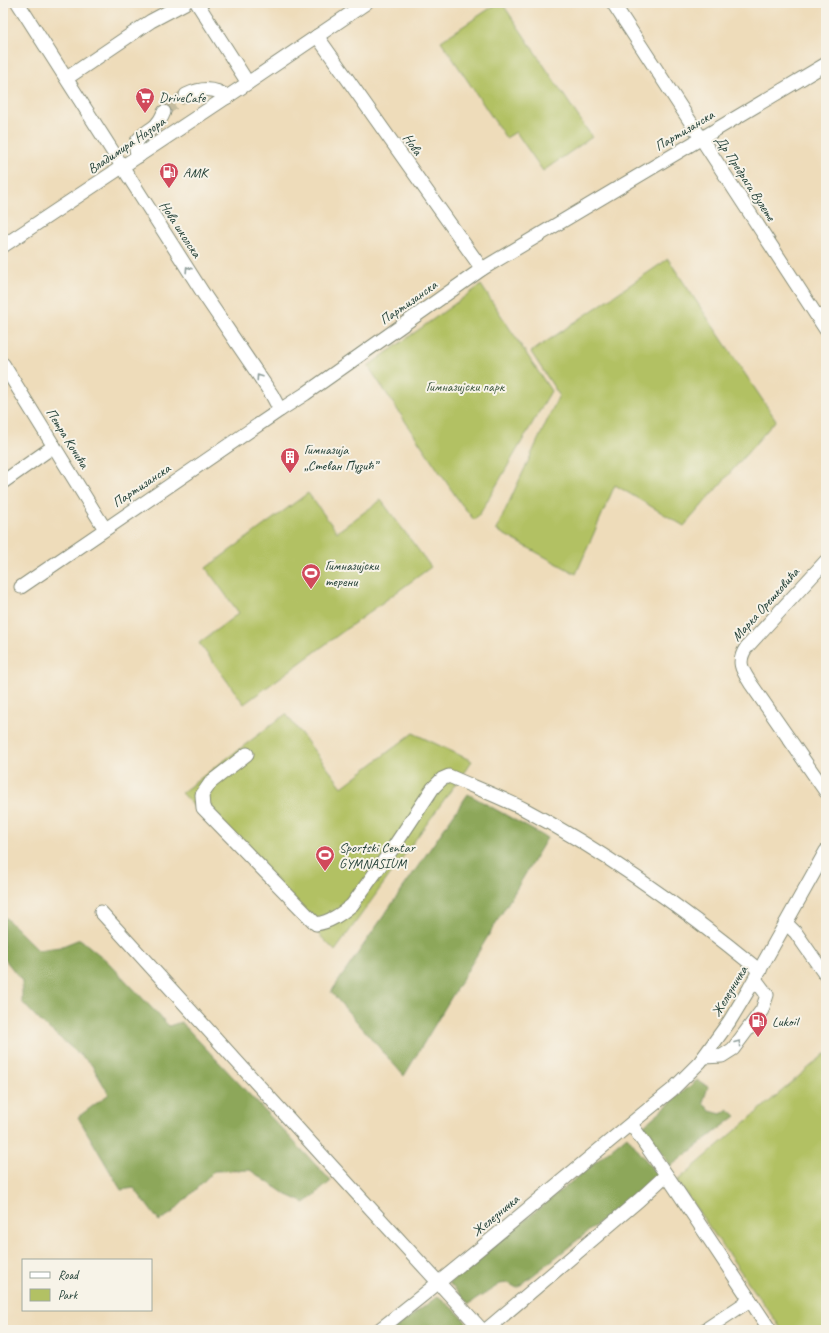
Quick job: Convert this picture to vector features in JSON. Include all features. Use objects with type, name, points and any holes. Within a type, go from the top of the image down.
[{"type":"street","name":"Нова школска","points":[[18,3],[203,293],[272,395],[280,410]]},
{"type":"street","points":[[67,78],[151,21],[185,3]]},
{"type":"street","points":[[197,3],[248,83]]},
{"type":"street","name":"Владимира Назора","points":[[3,246],[228,97],[366,3]]},
{"type":"street","name":"Др Предрага Вулете","points":[[613,3],[826,330]]},
{"type":"street","name":"Нова","points":[[317,36],[482,269]]},
{"type":"street","name":"Партизанска","points":[[21,587],[280,410],[325,381],[482,269],[826,64]]},
{"type":"street","points":[[186,95],[195,91],[207,89],[218,91],[228,97]]},
{"type":"street","points":[[139,156],[136,153],[135,146],[138,139],[158,122],[164,112]]},
{"type":"street","name":"Петра Кочића","points":[[3,364],[105,529]]},
{"type":"street","points":[[3,482],[54,446]]},
{"type":"street","name":"Марка Орешковића","points":[[826,561],[746,648],[741,657],[741,663],[742,669],[826,792]]},
{"type":"street","points":[[247,754],[211,782],[202,795],[203,808],[316,924],[330,920],[352,905],[433,788],[442,779],[449,776],[524,809],[589,848],[657,892],[692,917],[757,975],[767,995],[762,1010],[733,1049],[722,1056],[704,1057]]},
{"type":"street","name":"Железничка","points":[[379,1330],[439,1283],[672,1090],[690,1073],[704,1057],[729,1022],[826,851]]},
{"type":"street","points":[[101,912],[482,1330]]},
{"type":"street","points":[[786,923],[796,933],[826,976]]},
{"type":"street","points":[[630,1124],[770,1330]]},
{"type":"street","points":[[486,1330],[639,1200],[666,1175]]},
{"type":"street","points":[[705,1330],[750,1300]]},
{"type":"green space","points":[[498,3],[502,3],[592,137],[543,171],[516,132],[506,138],[441,41]]},
{"type":"green space","points":[[668,259],[776,420],[684,526],[615,485],[576,574],[496,530],[559,395],[531,352]]},
{"type":"green space","name":"Гимназијски парк","points":[[481,285],[551,391],[481,512],[474,520],[459,501],[368,366]]},
{"type":"green space","name":"Гимназијски терени","points":[[308,493],[337,532],[381,500],[431,567],[244,704],[199,643],[239,613],[206,568]]},
{"type":"green space","name":"Sportski Centar GYMNASIUM","points":[[286,714],[342,787],[413,733],[472,761],[335,951],[181,793]]},
{"type":"green space","points":[[468,794],[547,838],[404,1076],[331,992]]},
{"type":"green space","points":[[3,915],[38,950],[60,947],[80,939],[107,961],[169,1026],[181,1022],[331,1181],[305,1203],[285,1194],[250,1170],[214,1171],[172,1213],[159,1221],[134,1188],[121,1190],[78,1117],[109,1094],[91,1064],[41,1022],[22,1002],[22,981],[3,957]]},
{"type":"green space","points":[[826,1053],[826,1330],[782,1330],[677,1181]]},
{"type":"green space","points":[[697,1080],[708,1087],[703,1102],[710,1111],[721,1114],[728,1109],[736,1116],[671,1166],[643,1126]]},
{"type":"green space","points":[[627,1136],[658,1176],[517,1288],[508,1283],[500,1284],[469,1304],[449,1283]]},
{"type":"green space","points":[[438,1296],[459,1314],[471,1328],[470,1330],[393,1330]]},
{"type":"tunnel","points":[[164,112],[167,108],[186,95]]},
{"type":"place","name":"DriveCafe","points":[[145,114]]},
{"type":"place","name":"АМК","points":[[169,189]]},
{"type":"place","name":"Гимназија „Стеван Пузић”","points":[[290,474]]},
{"type":"place","name":"Гимназијски терени","points":[[311,590]]},
{"type":"place","name":"Sportski Centar GYMNASIUM","points":[[325,872]]},
{"type":"place","name":"Lukoil","points":[[758,1038]]}]
